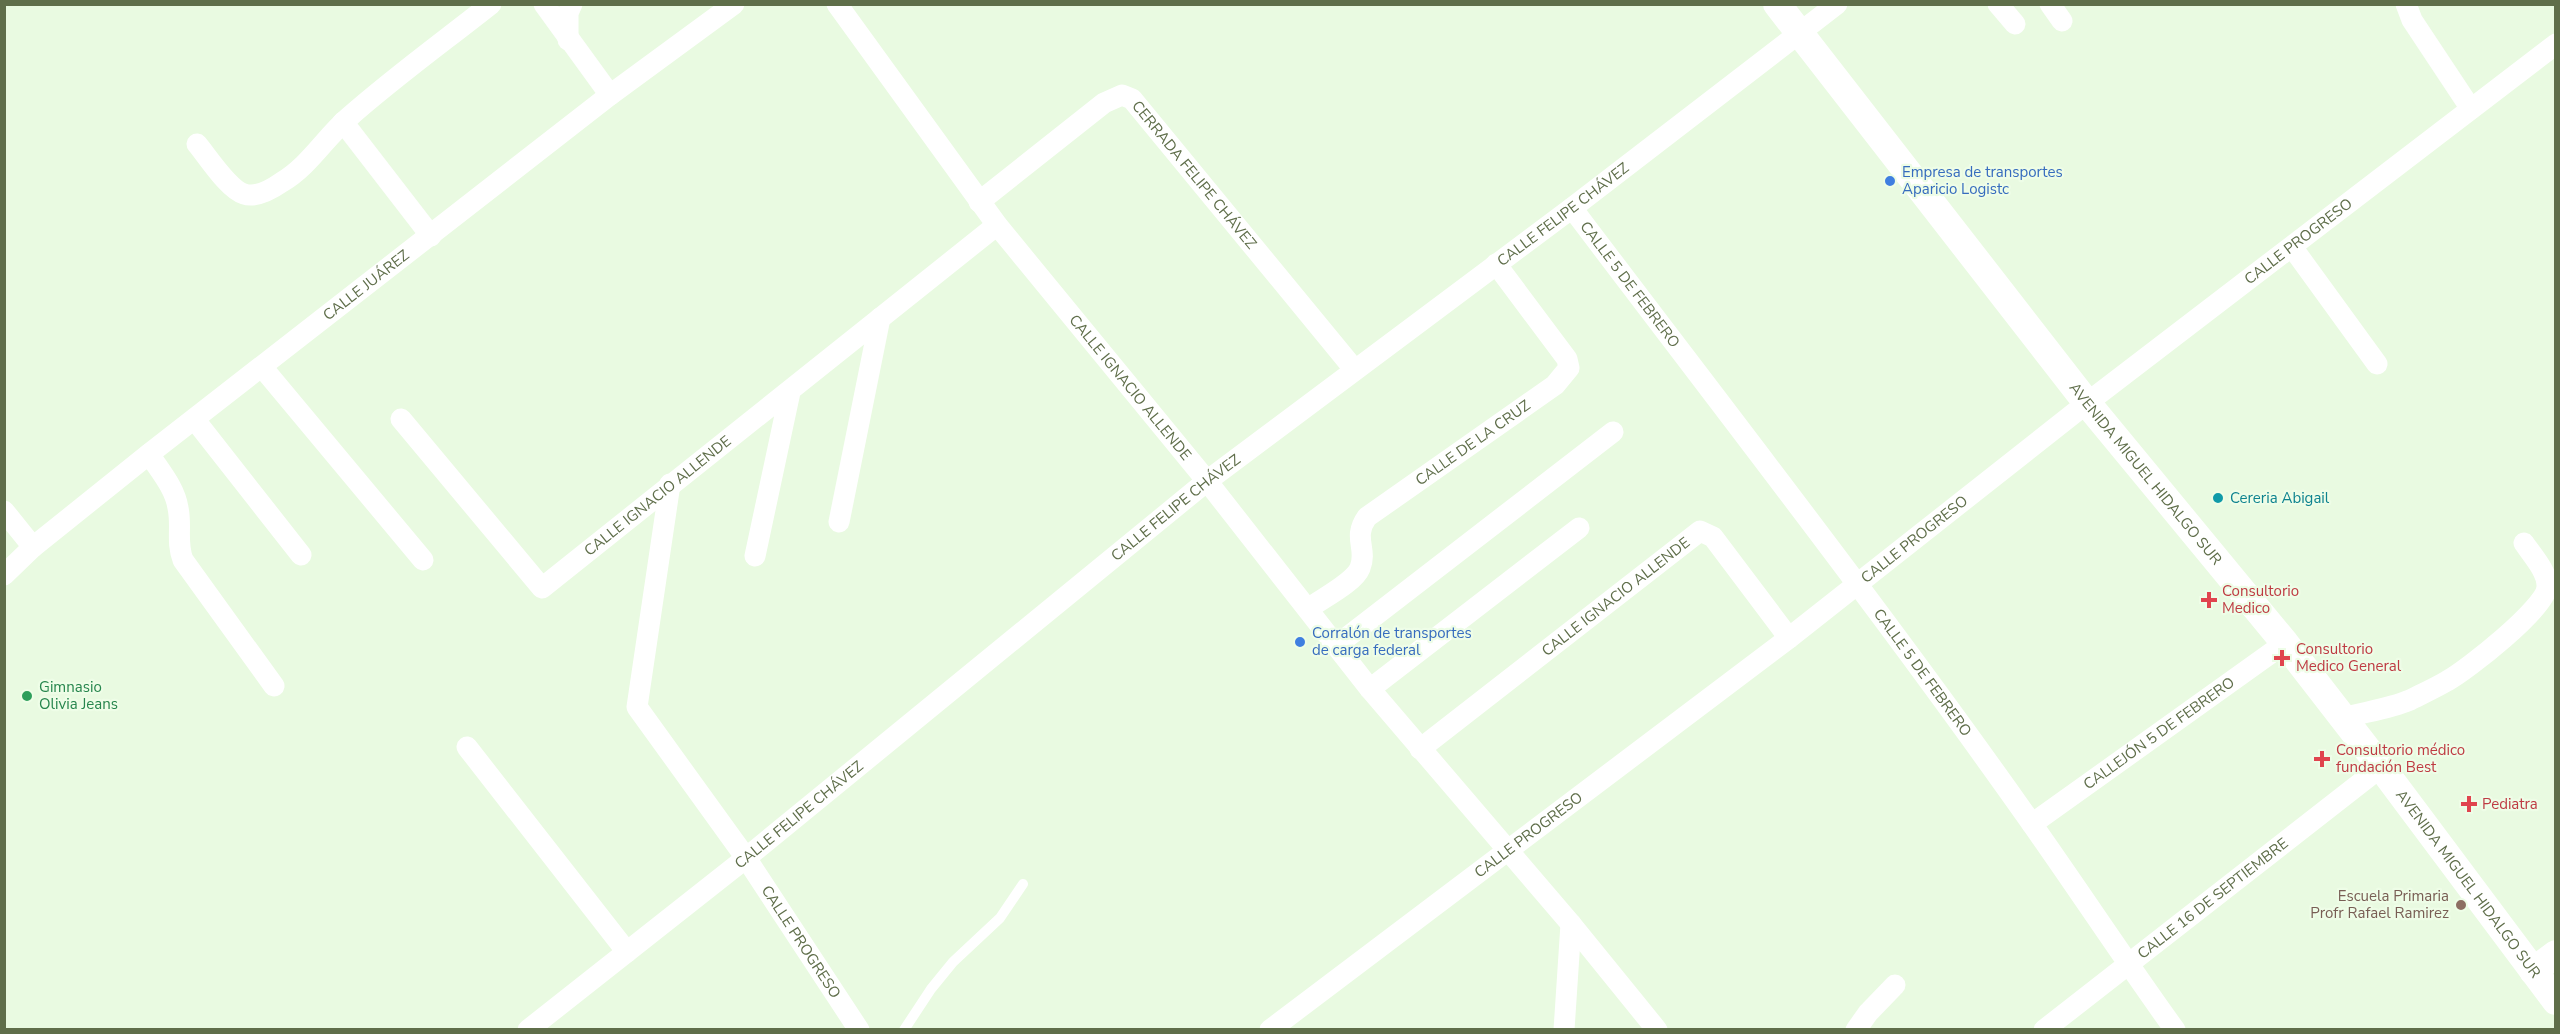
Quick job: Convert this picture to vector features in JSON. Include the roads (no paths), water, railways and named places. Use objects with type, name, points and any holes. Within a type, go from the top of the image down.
[{"type":"main road","name":"AVENIDA MIGUEL HIDALGO SUR","points":[[1777,4],[2087,403],[2343,718],[2556,1002]]},
{"type":"main road","points":[[2532,971],[2556,954]]},
{"type":"street","points":[[197,144],[226,181],[243,194],[259,194],[283,182],[307,163],[343,122],[491,4]]},
{"type":"street","points":[[544,4],[610,95]]},
{"type":"street","points":[[568,40],[568,13],[572,4]]},
{"type":"street","name":"CALLE JUÁREZ","points":[[4,575],[33,546],[149,454],[610,95],[734,4]]},
{"type":"street","name":"CALLE IGNACIO ALLENDE","points":[[837,4],[996,225],[1207,481],[1370,689],[1572,924],[1657,1029]]},
{"type":"street","name":"CALLE FELIPE CHÁVEZ","points":[[528,1029],[746,858],[1207,481],[1572,208],[1837,4]]},
{"type":"street","points":[[1998,4],[2015,24]]},
{"type":"street","points":[[2406,4],[2412,20],[2471,109]]},
{"type":"street","name":"CALLE PROGRESO","points":[[1270,1029],[1508,852],[1789,638],[2087,403],[2556,44]]},
{"type":"street","name":"CERRADA FELIPE CHÁVEZ","points":[[979,202],[1104,104],[1122,95],[1132,99],[1354,369]]},
{"type":"street","points":[[343,122],[431,236]]},
{"type":"street","name":"CALLE 5 DE FEBRERO","points":[[1572,208],[1857,585],[2032,824],[2127,964],[2175,1029]]},
{"type":"street","name":"CALLE IGNACIO ALLENDE","points":[[401,419],[542,588],[996,225]]},
{"type":"street","points":[[2292,247],[2377,364]]},
{"type":"street","name":"CALLE DE LA CRUZ","points":[[1308,609],[1352,579],[1359,571],[1362,552],[1359,532],[1367,517],[1555,385],[1569,368],[1567,358],[1496,264]]},
{"type":"street","points":[[839,522],[880,318]]},
{"type":"street","points":[[262,367],[423,560]]},
{"type":"street","points":[[755,556],[790,392]]},
{"type":"street","points":[[195,420],[301,555]]},
{"type":"street","points":[[1337,645],[1613,432]]},
{"type":"street","points":[[149,454],[170,485],[177,503],[178,542],[183,560],[274,686]]},
{"type":"street","name":"CALLE PROGRESO","points":[[670,484],[637,707],[746,858],[859,1029]]},
{"type":"street","points":[[4,511],[33,546]]},
{"type":"street","points":[[1370,689],[1579,528]]},
{"type":"street","name":"CALLE IGNACIO ALLENDE","points":[[1420,749],[1686,540],[1701,531],[1713,537],[1789,638]]},
{"type":"street","points":[[2343,718],[2407,701],[2449,681],[2504,638],[2534,610],[2547,590],[2547,582],[2544,573],[2524,543]]},
{"type":"street","name":"CALLEJÓN 5 DE FEBRERO","points":[[2032,824],[2285,644]]},
{"type":"street","points":[[467,747],[627,952]]},
{"type":"street","name":"CALLE 16 DE SEPTIEMBRE","points":[[2044,1029],[2381,767]]},
{"type":"street","points":[[1564,1029],[1572,924]]},
{"type":"street","points":[[1856,1029],[1895,985]]},
{"type":"lane","points":[[904,1029],[931,989],[953,962],[1000,918],[1023,884]]},
{"type":"place","name":"Empresa de transportes Aparicio Logistc","points":[[1890,181]]},
{"type":"place","name":"Cereria Abigail","points":[[2218,498]]},
{"type":"place","name":"Consultorio Medico","points":[[2209,600]]},
{"type":"place","name":"Corralón de transportes de carga federal","points":[[1300,642]]},
{"type":"place","name":"Consultorio Medico General","points":[[2282,658]]},
{"type":"place","name":"Gimnasio Olivia Jeans","points":[[27,696]]},
{"type":"place","name":"Consultorio médico fundación Best","points":[[2322,759]]},
{"type":"place","name":"Pediatra","points":[[2469,804]]},
{"type":"place","name":"Escuela Primaria Profr Rafael Ramirez","points":[[2461,905]]}]
